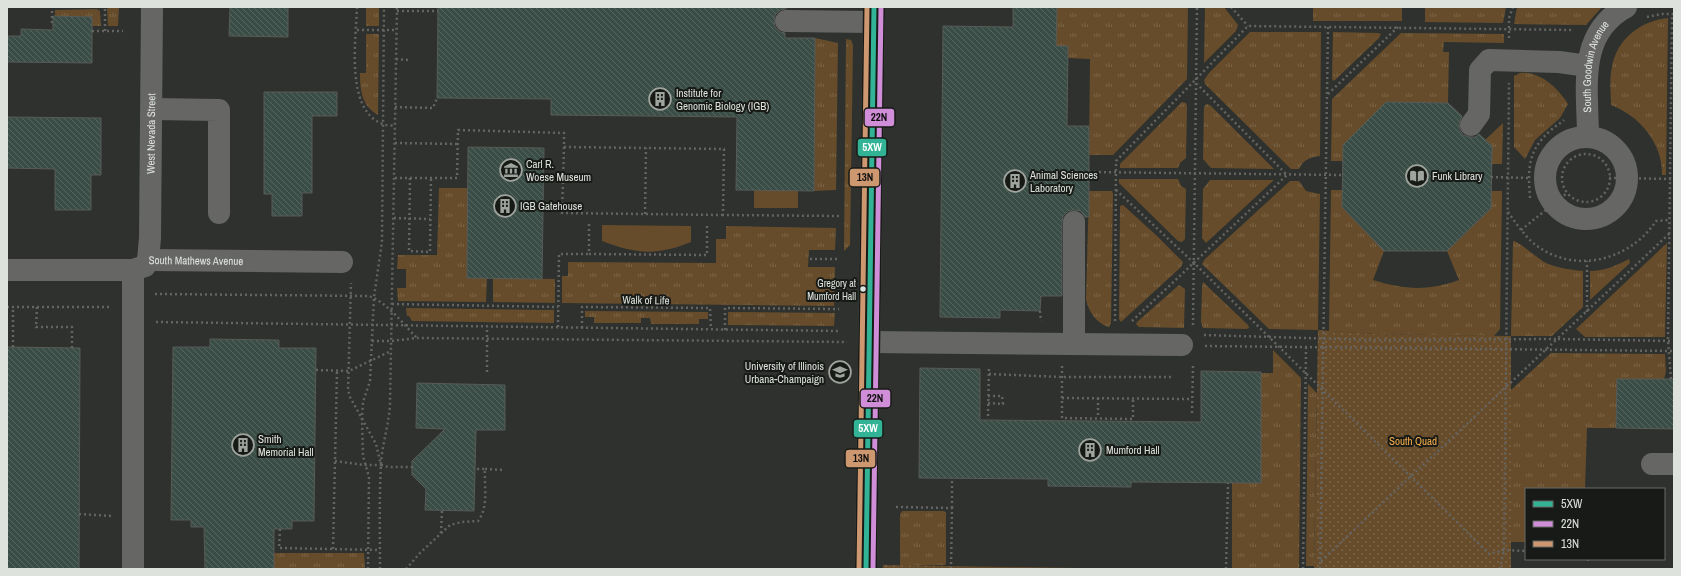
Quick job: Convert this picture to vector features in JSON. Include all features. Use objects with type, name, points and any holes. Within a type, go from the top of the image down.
[{"type":"street","name":"West Nevada Street","points":[[133,569],[133,294],[141,265],[150,251],[152,7]]},
{"type":"street","name":"South Goodwin Avenue","points":[[1588,137],[1588,66],[1591,48],[1599,30],[1611,17],[1634,13]]},
{"type":"street","points":[[786,21],[874,14],[859,342],[866,569]]},
{"type":"street","points":[[1471,125],[1479,114],[1480,70],[1489,60],[1559,62],[1588,66]]},
{"type":"street","points":[[152,109],[219,110],[219,213]]},
{"type":"street","points":[[1588,137],[1597,138],[1606,142],[1616,150],[1623,161],[1626,170],[1618,178],[1626,190],[1621,200],[1614,208],[1604,215],[1583,219],[1572,217],[1562,212],[1561,199],[1549,196],[1545,178],[1547,165],[1554,153],[1564,144],[1575,138],[1588,137]]},
{"type":"street","points":[[1068,344],[1074,222]]},
{"type":"street","name":"South Mathews Avenue","points":[[7,270],[141,265],[347,271]]},
{"type":"street","points":[[859,342],[990,344],[1189,342]]},
{"type":"street","points":[[1652,464],[1674,464]]},
{"type":"path","points":[[52,7],[52,22]]},
{"type":"path","points":[[105,7],[105,31]]},
{"type":"path","points":[[357,7],[355,70],[359,98],[363,107],[370,115],[383,124],[395,126]]},
{"type":"path","points":[[368,569],[369,477],[364,465],[362,418],[363,402],[370,381],[374,297],[382,242],[384,7]]},
{"type":"path","points":[[380,569],[381,465],[383,445],[389,420],[392,325],[397,7]]},
{"type":"path","points":[[1192,413],[1189,342],[1194,263],[1197,7]]},
{"type":"path","points":[[1231,7],[1248,26]]},
{"type":"path","points":[[1500,569],[1504,550],[1509,18],[1513,7]]},
{"type":"path","points":[[397,11],[438,12]]},
{"type":"path","points":[[1634,13],[1652,15],[1673,14],[1668,341],[1671,379]]},
{"type":"path","points":[[1115,323],[1116,161],[1248,26],[1580,30]]},
{"type":"path","points":[[1320,569],[1328,26]]},
{"type":"path","points":[[1327,95],[1398,27]]},
{"type":"path","points":[[356,30],[397,30]]},
{"type":"path","points":[[92,31],[123,31]]},
{"type":"path","points":[[396,59],[408,60]]},
{"type":"path","points":[[1196,83],[1287,175]]},
{"type":"path","points":[[395,107],[433,108],[437,98]]},
{"type":"path","points":[[1530,198],[1528,178],[1530,159],[1536,147],[1552,130],[1563,122],[1566,117]]},
{"type":"path","points":[[394,178],[457,178],[458,130],[564,133],[562,213],[841,216]]},
{"type":"path","points":[[395,143],[458,144]]},
{"type":"path","points":[[564,146],[724,149],[723,215]]},
{"type":"path","points":[[645,214],[646,148]]},
{"type":"path","points":[[1561,199],[1563,172],[1570,160],[1576,156],[1590,154],[1597,157],[1618,178],[1674,179]]},
{"type":"path","points":[[1089,172],[1342,175]]},
{"type":"path","points":[[1126,326],[1287,175]]},
{"type":"path","points":[[1492,177],[1528,178]]},
{"type":"path","points":[[410,178],[409,251],[430,252],[431,178]]},
{"type":"path","points":[[1521,230],[1561,199],[1588,202],[1593,201],[1602,195],[1618,178]]},
{"type":"path","points":[[1116,189],[1280,347],[1489,554],[1504,550],[1525,551]]},
{"type":"path","points":[[1508,212],[1521,230],[1532,241],[1548,252],[1572,261],[1600,260],[1628,249],[1650,231],[1656,221],[1670,220]]},
{"type":"path","points":[[394,218],[430,219]]},
{"type":"path","points":[[1670,227],[1674,223]]},
{"type":"path","points":[[589,254],[590,224]]},
{"type":"path","points":[[558,327],[559,254],[707,255],[707,226]]},
{"type":"path","points":[[1320,561],[1670,233]]},
{"type":"path","points":[[810,259],[840,259]]},
{"type":"path","points":[[1587,261],[1587,312]]},
{"type":"path","points":[[347,271],[351,295],[348,390],[350,397],[376,444],[381,465]]},
{"type":"path","points":[[133,294],[369,296],[374,297],[392,312],[417,338]]},
{"type":"path","points":[[392,304],[558,307]]},
{"type":"path","points":[[7,306],[116,307]]},
{"type":"path","points":[[13,307],[13,347]]},
{"type":"path","points":[[36,307],[36,327],[72,327],[72,348]]},
{"type":"path","name":"Walk of Life","points":[[582,328],[582,307],[710,308],[711,329]]},
{"type":"path","points":[[725,330],[725,308],[839,309]]},
{"type":"path","points":[[156,322],[839,331]]},
{"type":"path","points":[[487,326],[487,372]]},
{"type":"path","points":[[1189,342],[1268,337],[1372,340],[1557,339],[1674,341]]},
{"type":"path","points":[[372,341],[391,341],[417,338],[859,342]]},
{"type":"path","points":[[1189,342],[1306,348],[1674,351]]},
{"type":"path","points":[[988,416],[990,344]]},
{"type":"path","points":[[1068,344],[1062,377],[1062,418],[1133,419],[1134,398]]},
{"type":"path","points":[[1303,569],[1306,348]]},
{"type":"path","points":[[316,370],[348,371],[391,351]]},
{"type":"path","points":[[333,550],[337,371]]},
{"type":"path","points":[[989,374],[1062,377],[1171,377]]},
{"type":"path","points":[[988,396],[1002,396],[1003,404],[988,403]]},
{"type":"path","points":[[1062,398],[1192,399]]},
{"type":"path","points":[[1098,398],[1098,418]]},
{"type":"path","points":[[335,461],[364,465],[381,465],[388,468],[413,467]]},
{"type":"path","points":[[475,469],[504,470]]},
{"type":"path","points":[[406,569],[420,553],[450,525],[462,522],[478,521],[483,515],[485,504],[485,469]]},
{"type":"path","points":[[951,569],[952,479]]},
{"type":"path","points":[[1226,569],[1228,483]]},
{"type":"path","points":[[896,507],[952,508]]},
{"type":"path","points":[[441,534],[442,510]]},
{"type":"path","points":[[79,514],[115,517]]},
{"type":"path","points":[[280,529],[279,548],[380,550]]},
{"type":"green space","points":[[107,7],[119,7],[118,26],[108,26]]},
{"type":"green space","points":[[366,7],[379,7],[379,26],[366,26]]},
{"type":"green space","points":[[1057,7],[1188,7],[1187,79],[1113,155],[1089,155],[1090,59],[1068,58],[1068,46],[1056,46]]},
{"type":"green space","points":[[1205,7],[1224,7],[1238,25],[1236,31],[1204,63]]},
{"type":"green space","points":[[1313,7],[1402,7],[1402,21],[1313,21]]},
{"type":"green space","points":[[1425,7],[1506,7],[1503,23],[1425,22]]},
{"type":"green space","points":[[1517,7],[1602,7],[1586,25],[1514,24]]},
{"type":"green space","points":[[97,9],[100,11],[101,26],[92,26],[92,17],[55,16],[55,10]]},
{"type":"green space","points":[[1668,18],[1666,175],[1662,175],[1659,153],[1648,132],[1631,116],[1611,105],[1610,82],[1615,57],[1619,48],[1631,33],[1648,23]]},
{"type":"green space","points":[[1250,32],[1321,32],[1320,156],[1307,160],[1299,169],[1291,169],[1205,84],[1204,80],[1209,73]]},
{"type":"green space","points":[[1333,32],[1381,34],[1379,38],[1334,81],[1332,79]]},
{"type":"green space","points":[[1401,33],[1504,34],[1504,43],[1444,42],[1443,52],[1449,52],[1448,103],[1386,102],[1343,145],[1343,161],[1331,161],[1332,99]]},
{"type":"green space","points":[[366,34],[379,34],[378,115],[365,103],[361,92],[360,73],[366,73]]},
{"type":"green space","points":[[815,38],[838,43],[836,190],[814,191]]},
{"type":"green space","points":[[846,39],[851,40],[853,45],[850,245],[844,251]]},
{"type":"green space","points":[[1520,73],[1535,75],[1548,82],[1559,92],[1568,104],[1560,118],[1535,140],[1525,159],[1514,147],[1514,76]]},
{"type":"green space","points":[[1182,102],[1186,103],[1187,106],[1186,158],[1180,163],[1178,168],[1120,168],[1120,164]]},
{"type":"green space","points":[[1206,104],[1210,105],[1274,169],[1211,168],[1203,159],[1204,107]]},
{"type":"green space","points":[[1503,123],[1502,164],[1491,164],[1485,140]]},
{"type":"green space","points":[[1119,179],[1178,179],[1181,186],[1186,189],[1185,239],[1182,242],[1178,241],[1119,183]]},
{"type":"green space","points":[[1210,180],[1274,180],[1206,243],[1202,238],[1203,189]]},
{"type":"green space","points":[[1290,181],[1299,181],[1306,191],[1320,194],[1318,330],[1269,329],[1202,264],[1205,259]]},
{"type":"green space","points":[[439,188],[468,188],[467,278],[487,278],[486,302],[398,301],[397,288],[406,288],[406,269],[397,269],[398,255],[437,255]]},
{"type":"green space","points":[[754,190],[798,190],[798,208],[754,208]]},
{"type":"green space","points":[[1331,190],[1342,190],[1342,207],[1384,251],[1373,280],[1396,286],[1416,288],[1448,284],[1459,280],[1447,251],[1491,208],[1491,191],[1502,191],[1500,329],[1494,336],[1374,334],[1329,331]]},
{"type":"green space","points":[[1089,191],[1112,191],[1113,194],[1111,323],[1109,327],[1097,320],[1089,308],[1086,299]]},
{"type":"green space","points":[[1123,205],[1183,262],[1181,267],[1121,322],[1119,319],[1120,206]]},
{"type":"green space","points":[[602,225],[691,226],[691,242],[668,250],[646,252],[625,249],[602,241]]},
{"type":"green space","points":[[726,226],[836,228],[835,250],[809,250],[808,267],[835,267],[834,306],[562,303],[562,276],[568,276],[568,262],[716,263],[716,239],[726,239]]},
{"type":"green space","points":[[1513,241],[1520,244],[1546,263],[1583,271],[1583,307],[1552,336],[1511,336]]},
{"type":"green space","points":[[1667,243],[1665,337],[1585,337],[1576,329]]},
{"type":"green space","points":[[1629,259],[1630,263],[1590,300],[1590,271],[1610,268]]},
{"type":"green space","points":[[493,278],[555,279],[555,303],[493,302]]},
{"type":"green space","points":[[1203,282],[1248,325],[1249,328],[1203,328],[1201,322]]},
{"type":"green space","points":[[1179,285],[1185,289],[1184,328],[1139,327],[1136,324],[1137,322]]},
{"type":"green space","points":[[406,308],[554,310],[554,323],[412,321],[409,316],[407,316]]},
{"type":"green space","points":[[585,311],[708,312],[708,319],[699,319],[699,324],[651,324],[650,318],[641,318],[641,323],[594,323],[594,317],[585,317]]},
{"type":"green space","points":[[728,312],[835,313],[834,326],[728,325]]},
{"type":"green space","name":"South Quad","points":[[1318,330],[1374,334],[1511,336],[1511,569],[1314,569]]},
{"type":"green space","points":[[1273,350],[1301,378],[1299,569],[1232,569],[1232,483],[1261,483],[1261,373],[1273,373]]},
{"type":"green space","points":[[1551,353],[1665,354],[1666,372],[1664,379],[1617,379],[1616,428],[1587,428],[1585,488],[1525,488],[1525,542],[1510,542],[1511,390]]},
{"type":"green space","points":[[1308,384],[1317,393],[1314,566],[1306,566]]},
{"type":"green space","points":[[902,511],[946,512],[945,565],[900,566],[900,514]]},
{"type":"green space","points":[[274,553],[364,553],[365,569],[274,569]]},
{"type":"green space","points":[[883,565],[1135,569],[883,569]]},
{"type":"building","points":[[230,7],[288,7],[288,37],[229,36]]},
{"type":"building","name":"Institute for Genomic Biology (IGB)","points":[[438,7],[786,7],[786,9],[780,10],[775,15],[774,21],[775,27],[780,32],[785,33],[785,38],[815,38],[814,191],[736,190],[737,117],[551,115],[551,99],[437,98]]},
{"type":"building","name":"Animal Sciences Laboratory","points":[[1013,7],[1057,7],[1056,46],[1068,46],[1067,126],[1089,126],[1089,217],[1085,217],[1081,211],[1074,210],[1068,211],[1063,216],[1062,296],[1041,296],[1040,311],[1000,310],[1000,318],[940,317],[943,26],[1013,27]]},
{"type":"building","points":[[53,16],[92,17],[92,63],[7,62],[7,36],[21,36],[21,29],[53,30]]},
{"type":"building","points":[[264,92],[337,92],[337,116],[312,116],[312,193],[302,193],[302,216],[272,216],[272,194],[264,194]]},
{"type":"building","name":"Funk Library","points":[[1386,102],[1448,103],[1462,116],[1459,124],[1463,135],[1476,137],[1479,134],[1492,146],[1491,208],[1447,251],[1384,251],[1342,207],[1343,145]]},
{"type":"building","points":[[7,117],[101,118],[101,175],[91,175],[91,210],[55,210],[55,169],[7,168]]},
{"type":"building","name":"IGB Gatehouse","points":[[468,147],[544,148],[542,279],[467,278]]},
{"type":"building","name":"Smith Memorial Hall","points":[[210,339],[279,340],[279,348],[316,348],[314,521],[292,521],[292,529],[274,529],[274,569],[205,569],[204,527],[191,527],[191,520],[171,520],[173,347],[210,347]]},
{"type":"building","points":[[7,347],[80,348],[79,569],[7,569]]},
{"type":"building","name":"Mumford Hall","points":[[920,368],[980,369],[980,420],[1201,422],[1201,371],[1261,372],[1261,483],[1131,482],[1131,487],[1048,486],[1048,479],[919,478]]},
{"type":"building","points":[[1617,379],[1674,379],[1674,429],[1616,428]]},
{"type":"building","points":[[417,383],[505,385],[505,430],[476,430],[474,511],[425,510],[426,489],[412,475],[412,461],[445,429],[416,428]]},
{"type":"transit line","name":"13N","points":[[859,569],[867,7]]},
{"type":"transit line","name":"5XW","points":[[866,569],[874,7]]},
{"type":"transit line","name":"22N","points":[[873,569],[881,7]]},
{"type":"place","name":"Institute for Genomic Biology (IGB)","points":[[660,99]]},
{"type":"place","name":"Carl R. Woese Museum","points":[[511,170]]},
{"type":"place","name":"Funk Library","points":[[1417,176]]},
{"type":"place","name":"Animal Sciences Laboratory","points":[[1015,181]]},
{"type":"place","name":"IGB Gatehouse","points":[[505,206]]},
{"type":"place","name":"Gregory at Mumford Hall","points":[[863,289]]},
{"type":"place","name":"University of Illinois Urbana-Champaign","points":[[840,372]]},
{"type":"place","name":"Smith Memorial Hall","points":[[243,445]]},
{"type":"place","name":"Mumford Hall","points":[[1090,450]]}]
